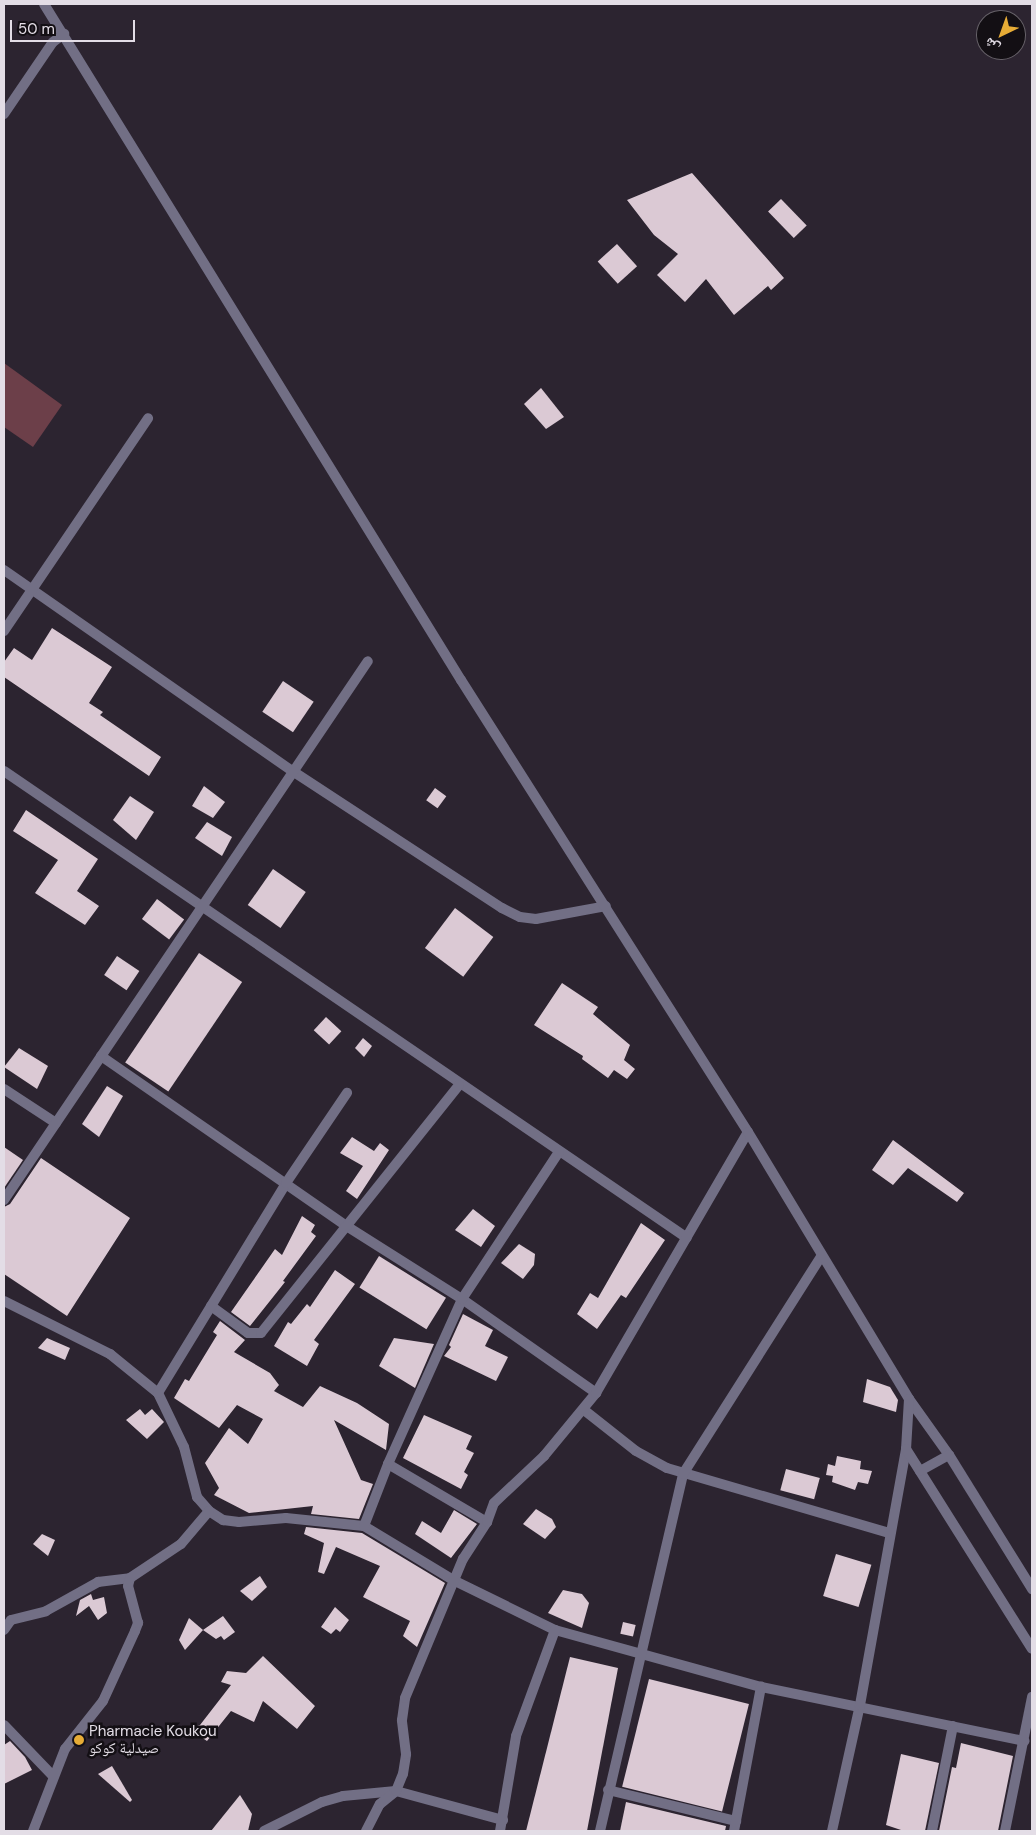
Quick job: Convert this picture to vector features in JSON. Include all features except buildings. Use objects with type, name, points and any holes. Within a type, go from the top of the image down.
[{"type":"street","points":[[44,4],[461,680],[748,1132],[909,1399],[949,1455],[1032,1589]]},
{"type":"street","points":[[4,114],[53,42],[64,34]]},
{"type":"street","points":[[4,631],[148,418]]},
{"type":"street","points":[[4,570],[294,772],[477,894],[520,917],[554,916],[606,906]]},
{"type":"street","points":[[4,1200],[368,661]]},
{"type":"street","points":[[4,771],[203,906],[459,1085],[688,1238]]},
{"type":"street","points":[[101,1056],[348,1227],[462,1299],[596,1394]]},
{"type":"street","points":[[211,1306],[248,1334],[261,1334],[459,1085]]},
{"type":"street","points":[[4,1089],[56,1124]]},
{"type":"street","points":[[158,1393],[286,1183],[347,1093]]},
{"type":"street","points":[[366,1831],[380,1804],[396,1791],[404,1774],[406,1754],[402,1720],[405,1698],[453,1580],[487,1522],[494,1503],[544,1456],[596,1394],[748,1132]]},
{"type":"street","points":[[364,1526],[388,1464],[462,1299],[560,1152]]},
{"type":"street","points":[[600,1831],[683,1474],[822,1255]]},
{"type":"street","points":[[5,1305],[110,1354],[158,1393],[184,1447],[197,1496],[209,1511],[223,1520],[239,1522],[286,1518],[364,1526],[453,1580],[555,1630],[761,1687],[1024,1741]]},
{"type":"street","points":[[832,1831],[860,1706],[906,1449],[909,1399]]},
{"type":"street","points":[[584,1410],[636,1452],[683,1474],[890,1533]]},
{"type":"street","points":[[906,1449],[1032,1649]]},
{"type":"street","points":[[920,1471],[949,1455]]},
{"type":"street","points":[[388,1464],[487,1522]]},
{"type":"street","points":[[4,1630],[11,1620],[46,1611],[98,1582],[130,1578],[181,1544],[209,1511]]},
{"type":"street","points":[[33,1831],[65,1749],[111,1687],[138,1623],[128,1586],[130,1578]]},
{"type":"street","points":[[500,1831],[516,1736],[555,1630]]},
{"type":"street","points":[[608,1790],[735,1826],[761,1687]]},
{"type":"street","points":[[1005,1831],[1032,1697]]},
{"type":"street","points":[[4,1725],[53,1776]]},
{"type":"street","points":[[932,1831],[954,1726]]},
{"type":"street","points":[[264,1831],[322,1802],[342,1796],[396,1791],[503,1820]]},
{"type":"shaded area","points":[[4,363],[62,405],[33,447],[4,427]]},
{"type":"place","name":"Pharmacie Koukou صيدلية كوكو","points":[[79,1740]]}]
